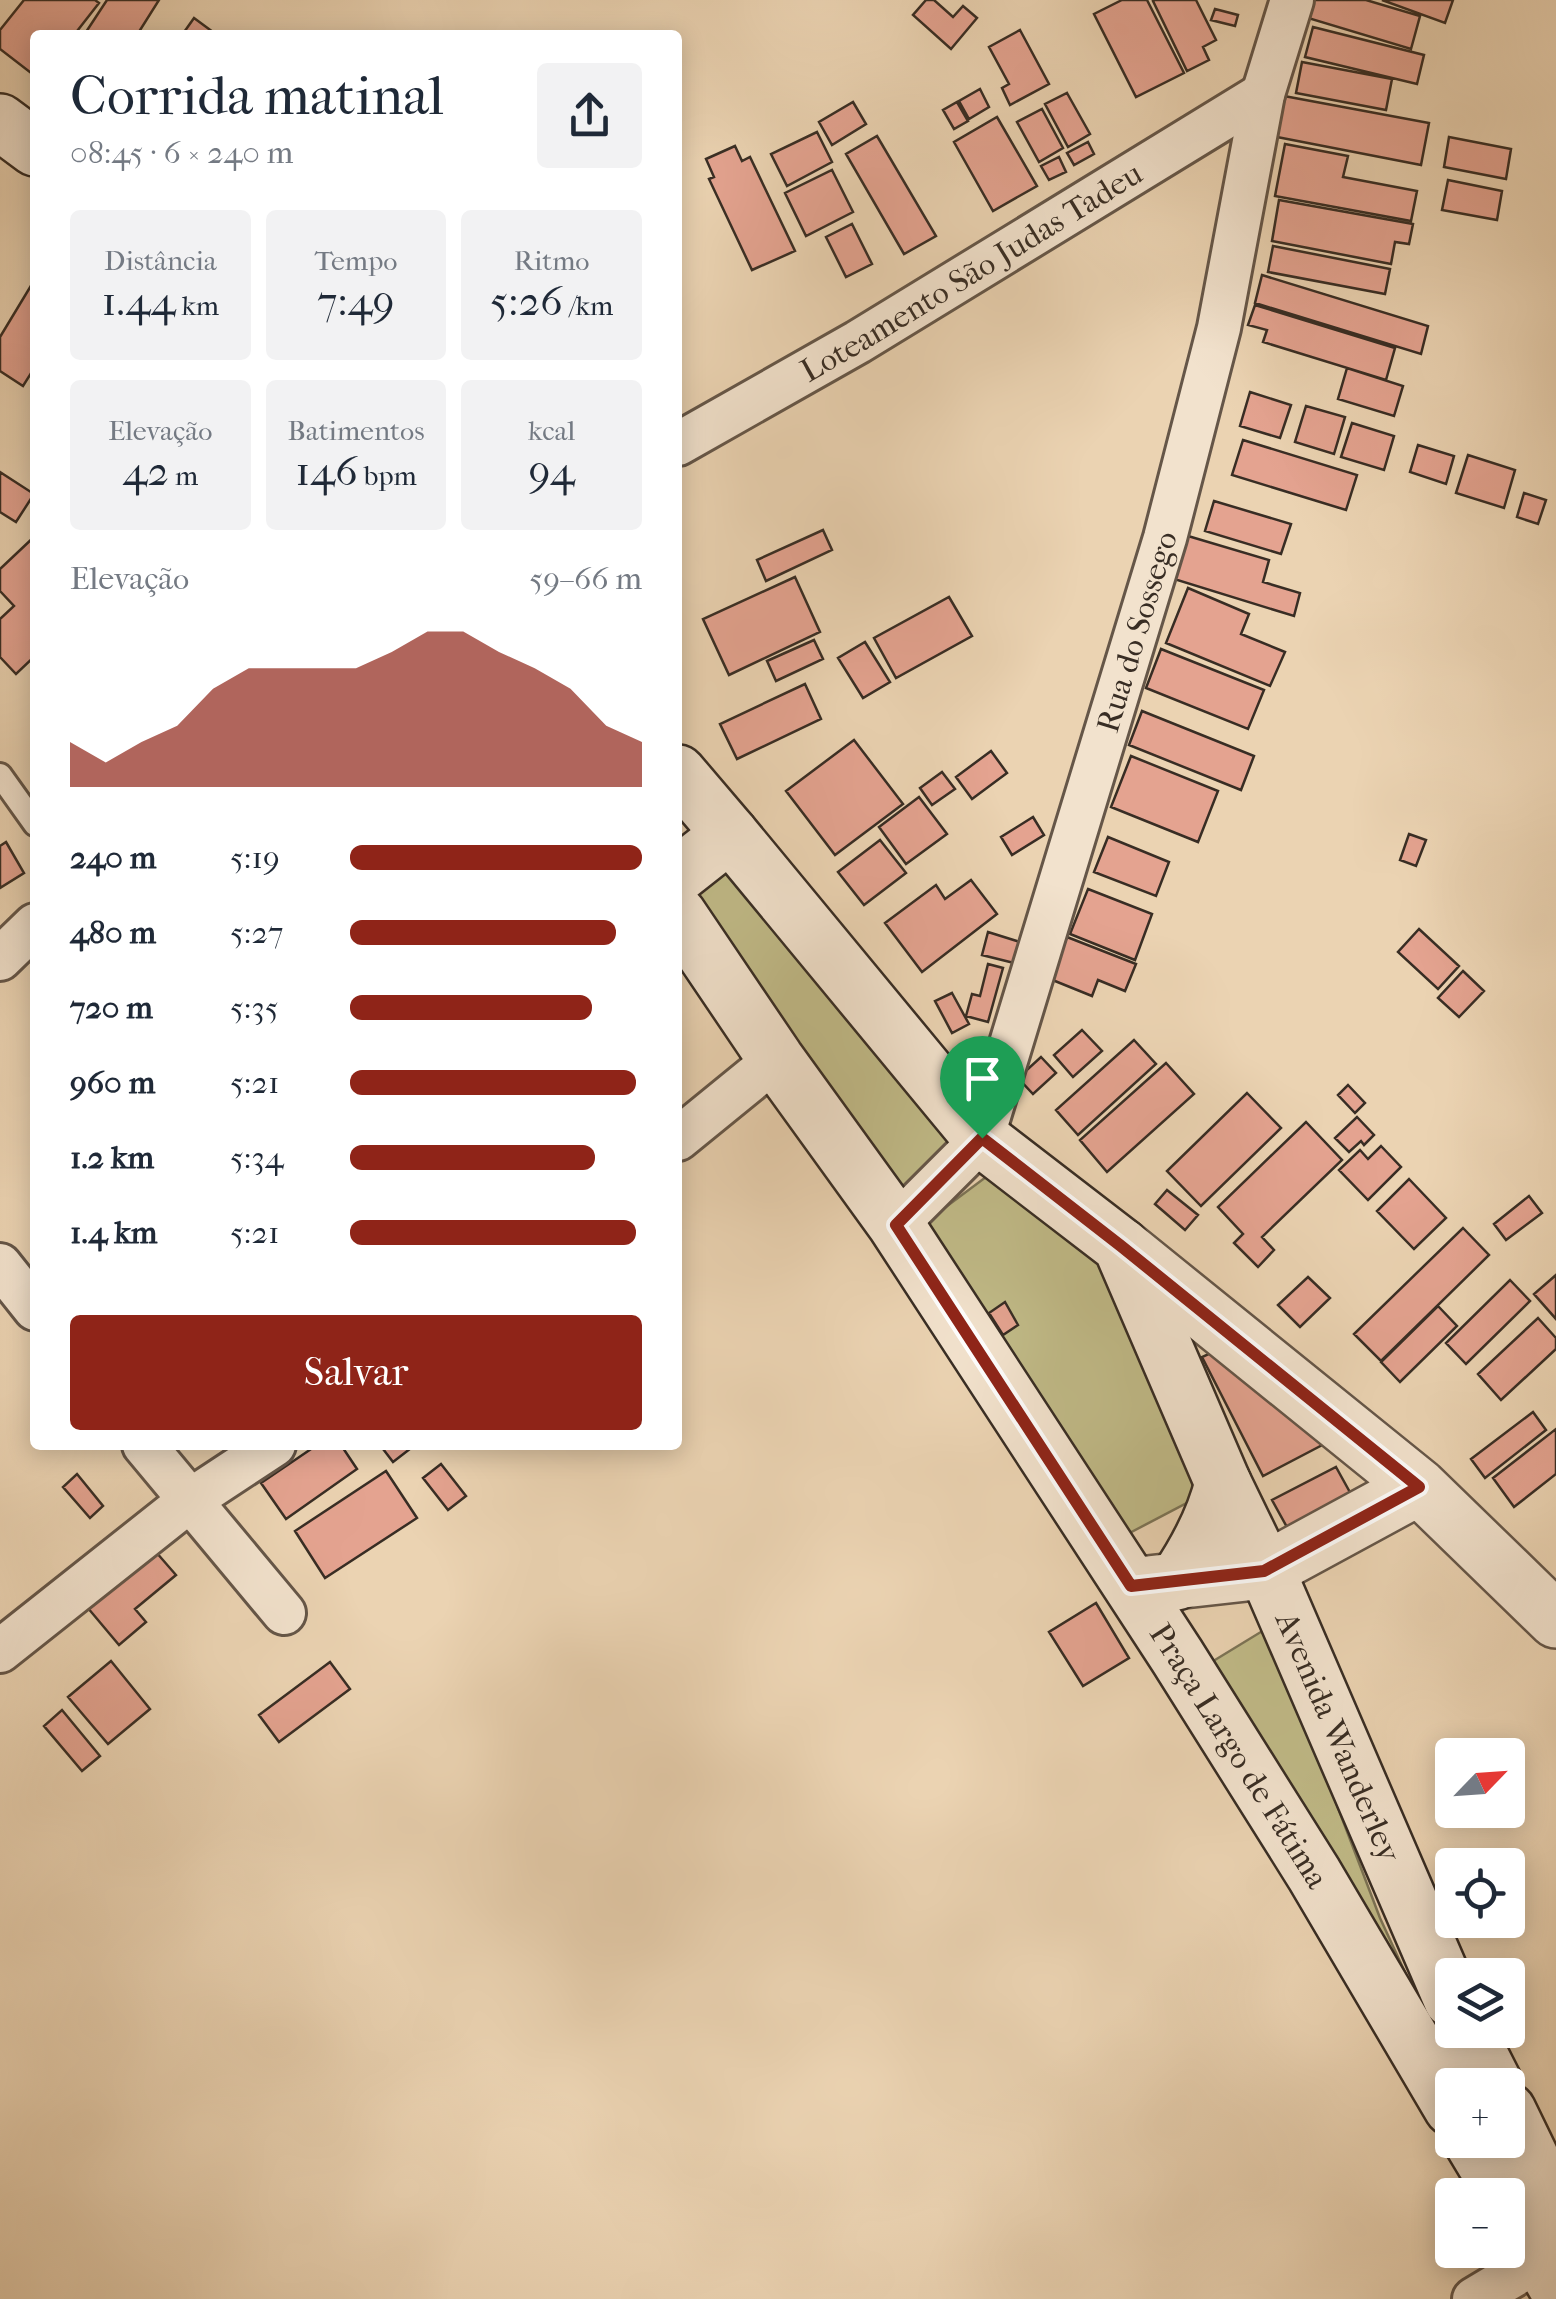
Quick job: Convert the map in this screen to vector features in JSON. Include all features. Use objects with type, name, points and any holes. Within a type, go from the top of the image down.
[{"type":"main road","points":[[0,122],[30,144]]},
{"type":"main road","name":"Avenida Wanderley","points":[[682,778],[982,1138],[1121,1246],[1435,1961]]},
{"type":"main road","points":[[682,872],[730,834]]},
{"type":"main road","name":"Praça Largo de Fátima","points":[[682,920],[776,1059],[1154,1584],[1314,1874],[1435,2079]]},
{"type":"main road","points":[[1121,1246],[1419,1487],[1556,1620]]},
{"type":"main road","points":[[1154,1584],[1192,1558],[1215,1513],[1223,1483]]},
{"type":"main road","points":[[1154,1584],[1264,1571],[1419,1487]]},
{"type":"main road","points":[[1522,2158],[1551,2252]]},
{"type":"main road","points":[[1525,2222],[1551,2252]]},
{"type":"street","name":"Rua do Sossego","points":[[896,1225],[982,1138],[1165,538],[1220,328],[1263,94],[1292,0]]},
{"type":"street","name":"Loteamento São Judas Tadeu","points":[[682,442],[858,342],[1263,94]]},
{"type":"street","points":[[0,959],[30,930]]},
{"type":"street","points":[[682,1135],[776,1059]]},
{"type":"street","points":[[0,1265],[30,1303]]},
{"type":"street","points":[[148,1450],[284,1614]]},
{"type":"street","points":[[0,1651],[189,1502],[267,1450]]},
{"type":"street","points":[[1474,2299],[1551,2252]]},
{"type":"lane","points":[[0,775],[30,817]]},
{"type":"shaded area","points":[[723,851],[965,1147],[902,1211],[684,906]]},
{"type":"shaded area","points":[[994,1171],[1117,1271],[1148,1328],[1198,1497],[1122,1537],[911,1233]]},
{"type":"shaded area","points":[[1269,1627],[1380,1918],[1421,2007],[1187,1677]]},
{"type":"building","points":[[24,0],[99,3],[78,30],[30,30],[30,72],[0,49],[0,30]]},
{"type":"building","points":[[107,0],[159,0],[140,30],[87,30]]},
{"type":"building","points":[[926,0],[934,0],[953,17],[963,6],[977,18],[951,49],[913,15]]},
{"type":"building","points":[[1122,0],[1147,0],[1184,73],[1136,97],[1094,14]]},
{"type":"building","points":[[1155,0],[1196,0],[1216,40],[1203,47],[1209,60],[1187,71]]},
{"type":"building","points":[[1313,0],[1366,0],[1420,16],[1411,49],[1308,18]]},
{"type":"building","points":[[1382,0],[1453,0],[1445,23]]},
{"type":"building","points":[[1215,9],[1238,15],[1235,26],[1211,20]]},
{"type":"building","points":[[194,18],[210,30],[186,30]]},
{"type":"building","points":[[1313,27],[1424,55],[1417,84],[1305,57]]},
{"type":"building","points":[[1020,30],[1049,84],[1010,105],[1002,88],[1009,84],[989,47]]},
{"type":"building","points":[[1302,62],[1392,79],[1386,110],[1296,93]]},
{"type":"building","points":[[980,89],[989,107],[969,119],[959,101]]},
{"type":"building","points":[[1067,93],[1090,134],[1068,147],[1045,104]]},
{"type":"building","points":[[1284,96],[1429,123],[1421,165],[1277,137]]},
{"type":"building","points":[[853,102],[866,124],[832,145],[819,122]]},
{"type":"building","points":[[957,102],[968,121],[954,129],[943,110]]},
{"type":"building","points":[[1042,109],[1063,148],[1039,162],[1017,122]]},
{"type":"building","points":[[997,117],[1037,186],[993,211],[954,142]]},
{"type":"building","points":[[817,132],[832,162],[787,186],[771,154]]},
{"type":"building","points":[[877,136],[936,236],[904,254],[846,154]]},
{"type":"building","points":[[1449,137],[1511,149],[1506,179],[1444,167]]},
{"type":"building","points":[[1088,142],[1094,154],[1074,165],[1067,153]]},
{"type":"building","points":[[1285,144],[1348,156],[1343,177],[1417,191],[1411,221],[1275,196]]},
{"type":"building","points":[[735,146],[742,161],[750,157],[795,251],[752,270],[709,179],[714,177],[706,159]]},
{"type":"building","points":[[1059,157],[1066,172],[1049,180],[1041,166]]},
{"type":"building","points":[[832,170],[853,212],[806,236],[785,193]]},
{"type":"building","points":[[1448,180],[1502,191],[1497,220],[1442,210]]},
{"type":"building","points":[[1279,200],[1413,224],[1409,244],[1395,242],[1391,264],[1272,241]]},
{"type":"building","points":[[852,224],[872,264],[846,277],[826,237]]},
{"type":"building","points":[[1273,246],[1390,269],[1385,294],[1268,272]]},
{"type":"building","points":[[1262,275],[1428,326],[1421,354],[1255,303]]},
{"type":"building","points":[[30,287],[30,375],[23,386],[0,371],[0,337]]},
{"type":"building","points":[[1255,305],[1395,348],[1386,380],[1263,342],[1267,330],[1248,325]]},
{"type":"building","points":[[1347,368],[1403,386],[1394,416],[1338,399]]},
{"type":"building","points":[[1250,392],[1291,405],[1280,438],[1240,426]]},
{"type":"building","points":[[1306,406],[1345,417],[1334,454],[1295,442]]},
{"type":"building","points":[[1352,423],[1394,436],[1384,470],[1341,457]]},
{"type":"building","points":[[1243,440],[1357,475],[1346,510],[1232,475]]},
{"type":"building","points":[[1418,445],[1454,456],[1446,484],[1410,472]]},
{"type":"building","points":[[1468,455],[1515,470],[1504,508],[1456,493]]},
{"type":"building","points":[[0,472],[30,491],[30,500],[16,522],[0,512]]},
{"type":"building","points":[[1524,493],[1546,500],[1538,524],[1517,517]]},
{"type":"building","points":[[1214,501],[1291,524],[1281,554],[1205,531]]},
{"type":"building","points":[[823,530],[832,550],[766,581],[757,560]]},
{"type":"building","points":[[1188,536],[1269,560],[1263,582],[1300,593],[1294,616],[1174,579]]},
{"type":"building","points":[[30,541],[30,661],[16,674],[0,657],[0,619],[14,606],[0,591],[0,569]]},
{"type":"building","points":[[795,577],[820,632],[729,675],[703,619]]},
{"type":"building","points":[[1188,588],[1249,614],[1241,634],[1285,652],[1270,686],[1166,643]]},
{"type":"building","points":[[949,597],[972,636],[896,678],[874,638]]},
{"type":"building","points":[[814,640],[823,659],[776,681],[767,661]]},
{"type":"building","points":[[865,642],[890,682],[863,698],[838,658]]},
{"type":"building","points":[[1161,649],[1264,690],[1248,729],[1146,688]]},
{"type":"building","points":[[805,684],[821,719],[737,759],[720,724]]},
{"type":"building","points":[[1142,711],[1254,756],[1241,790],[1129,745]]},
{"type":"building","points":[[854,740],[903,804],[835,855],[786,791]]},
{"type":"building","points":[[991,751],[1007,773],[972,799],[956,777]]},
{"type":"building","points":[[1131,756],[1218,791],[1198,842],[1111,807]]},
{"type":"building","points":[[942,772],[955,789],[932,805],[920,788]]},
{"type":"building","points":[[919,797],[947,834],[906,864],[879,827]]},
{"type":"building","points":[[1033,817],[1044,835],[1012,855],[1001,837]]},
{"type":"building","points":[[1409,834],[1426,840],[1416,866],[1400,860]]},
{"type":"building","points":[[1108,837],[1169,862],[1156,896],[1094,872]]},
{"type":"building","points":[[880,840],[906,873],[864,905],[838,872]]},
{"type":"building","points":[[6,842],[24,873],[0,888],[0,846]]},
{"type":"building","points":[[971,880],[997,914],[922,972],[885,923],[936,885],[945,899]]},
{"type":"building","points":[[1088,889],[1152,914],[1135,960],[1070,934]]},
{"type":"building","points":[[1419,929],[1459,966],[1438,989],[1398,952]]},
{"type":"building","points":[[988,932],[1020,942],[1014,963],[982,955]]},
{"type":"building","points":[[1067,937],[1136,964],[1125,991],[1098,980],[1092,996],[1050,979]]},
{"type":"building","points":[[988,964],[1003,968],[988,1022],[966,1016],[972,994],[980,996]]},
{"type":"building","points":[[1463,971],[1484,991],[1459,1017],[1438,998]]},
{"type":"building","points":[[952,993],[969,1024],[952,1033],[935,1001]]},
{"type":"building","points":[[1082,1030],[1102,1051],[1073,1077],[1054,1055]]},
{"type":"building","points":[[1134,1040],[1156,1064],[1078,1135],[1056,1110]]},
{"type":"building","points":[[1041,1057],[1056,1073],[1033,1094],[1018,1078]]},
{"type":"building","points":[[1166,1063],[1194,1094],[1107,1172],[1080,1140]]},
{"type":"building","points":[[1348,1085],[1365,1103],[1355,1113],[1338,1095]]},
{"type":"building","points":[[1247,1093],[1281,1128],[1201,1206],[1167,1171]]},
{"type":"building","points":[[1357,1117],[1374,1135],[1349,1152],[1335,1138]]},
{"type":"building","points":[[1306,1122],[1342,1160],[1262,1237],[1274,1250],[1258,1267],[1234,1243],[1243,1234],[1218,1207]]},
{"type":"building","points":[[1381,1146],[1401,1167],[1368,1200],[1339,1170],[1360,1150],[1368,1159]]},
{"type":"building","points":[[1409,1179],[1446,1218],[1414,1249],[1377,1211]]},
{"type":"building","points":[[1167,1190],[1198,1215],[1185,1230],[1155,1204]]},
{"type":"building","points":[[1529,1196],[1542,1213],[1506,1240],[1494,1224]]},
{"type":"building","points":[[1463,1228],[1489,1255],[1381,1361],[1354,1334]]},
{"type":"building","points":[[1556,1275],[1556,1319],[1534,1294]]},
{"type":"building","points":[[1308,1277],[1330,1298],[1300,1327],[1278,1305]]},
{"type":"building","points":[[1510,1280],[1530,1301],[1466,1364],[1446,1343]]},
{"type":"building","points":[[1005,1302],[1018,1325],[1003,1335],[989,1313]]},
{"type":"building","points":[[1438,1306],[1457,1326],[1400,1382],[1381,1362]]},
{"type":"building","points":[[1538,1318],[1556,1338],[1556,1349],[1501,1400],[1478,1374]]},
{"type":"building","points":[[1226,1346],[1328,1442],[1263,1476],[1202,1357]]},
{"type":"building","points":[[1533,1412],[1546,1430],[1485,1478],[1471,1459]]},
{"type":"building","points":[[1556,1429],[1556,1474],[1514,1507],[1493,1478]]},
{"type":"building","points":[[310,1450],[344,1450],[357,1469],[286,1519],[261,1483]]},
{"type":"building","points":[[384,1450],[409,1450],[393,1462]]},
{"type":"building","points":[[441,1464],[466,1496],[448,1510],[423,1478]]},
{"type":"building","points":[[1336,1467],[1352,1496],[1288,1529],[1272,1500]]},
{"type":"building","points":[[386,1471],[417,1518],[325,1578],[295,1531]]},
{"type":"building","points":[[77,1474],[103,1506],[90,1518],[63,1487]]},
{"type":"building","points":[[149,1544],[176,1575],[135,1609],[146,1622],[119,1645],[82,1601]]},
{"type":"building","points":[[1096,1603],[1129,1658],[1083,1686],[1049,1632]]},
{"type":"building","points":[[111,1661],[150,1709],[108,1744],[68,1697]]},
{"type":"building","points":[[330,1662],[350,1689],[279,1742],[259,1715]]},
{"type":"building","points":[[62,1710],[100,1756],[82,1771],[44,1726]]},
{"type":"route","points":[[982,1138],[1419,1487],[1264,1571],[1131,1586],[896,1225],[982,1138]]}]
